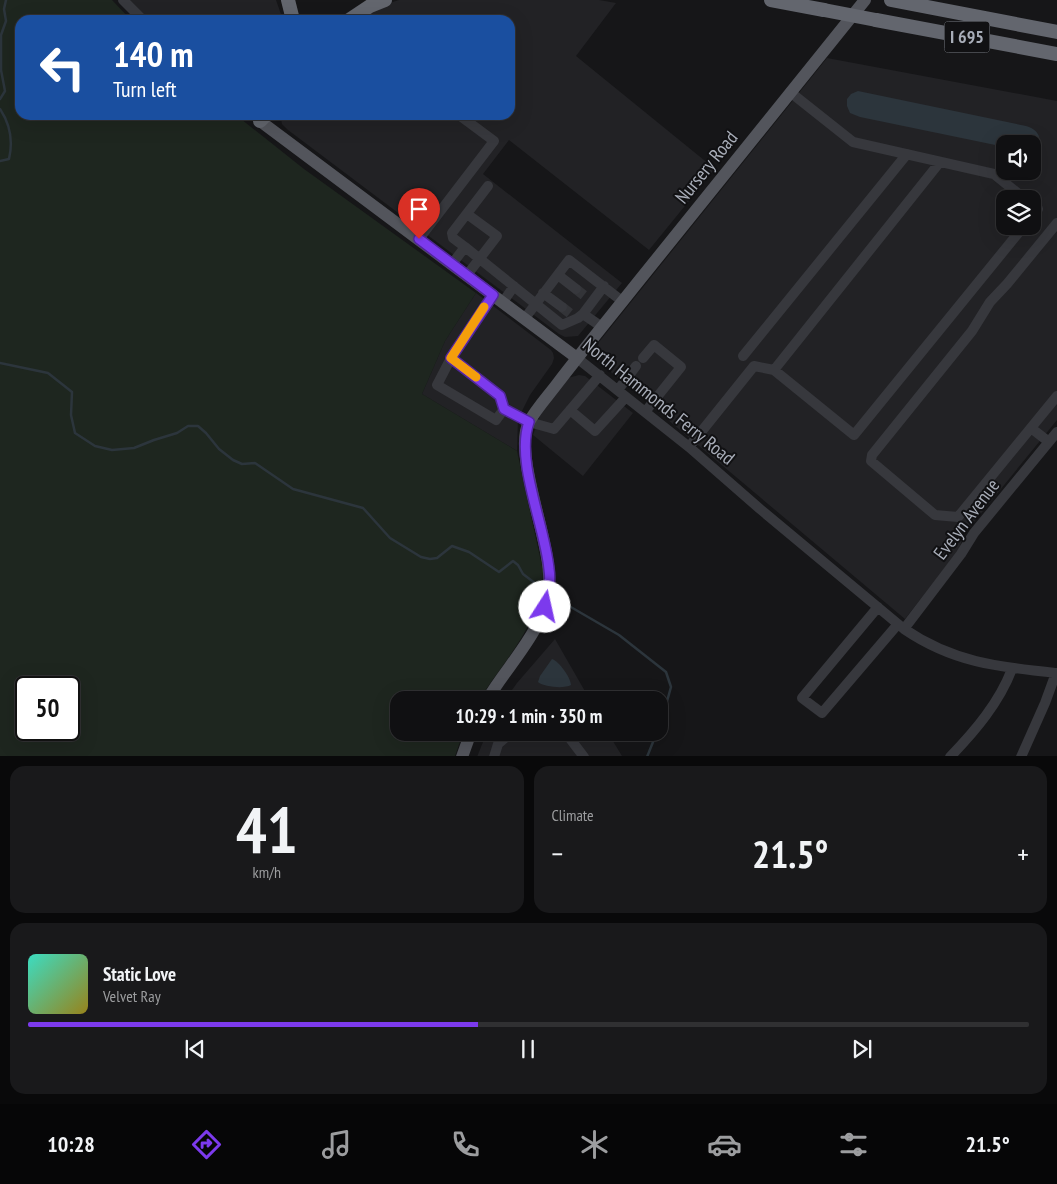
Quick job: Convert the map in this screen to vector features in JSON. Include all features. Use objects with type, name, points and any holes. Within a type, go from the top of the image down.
[{"type":"highway","points":[[288,0],[292,15]]},
{"type":"highway","points":[[357,15],[370,6],[385,0]]},
{"type":"highway","name":"I 695","points":[[771,0],[1057,54]]},
{"type":"highway","name":"I 695","points":[[892,0],[1057,32]]},
{"type":"main road","name":"Nursery Road","points":[[529,422],[622,301],[865,0]]},
{"type":"main road","name":"North Hammonds Ferry Road","points":[[264,120],[577,358]]},
{"type":"main road","points":[[493,691],[538,622],[545,607],[549,588],[550,570],[547,552],[526,462],[525,439],[529,422]]},
{"type":"main road","points":[[462,756],[467,741]]},
{"type":"street","points":[[123,0],[138,15]]},
{"type":"street","points":[[790,92],[853,142],[994,174],[1014,190]]},
{"type":"street","points":[[419,239],[494,141],[466,120]]},
{"type":"street","points":[[743,356],[907,154]]},
{"type":"street","points":[[774,370],[940,162]]},
{"type":"street","points":[[488,186],[451,235],[562,325],[578,316],[589,299],[604,286]]},
{"type":"street","points":[[467,214],[497,236],[467,275]]},
{"type":"street","points":[[1057,223],[990,302],[972,331],[872,455],[871,461],[935,515],[958,517],[1057,396]]},
{"type":"street","points":[[689,447],[754,366],[774,370],[854,435],[1017,235]]},
{"type":"street","points":[[452,264],[465,247]]},
{"type":"street","points":[[524,318],[569,260],[622,301]]},
{"type":"street","points":[[558,275],[576,289]]},
{"type":"street","points":[[504,409],[496,420],[437,385],[451,358],[498,298],[514,286]]},
{"type":"street","points":[[543,293],[562,307]]},
{"type":"street","points":[[578,316],[602,327]]},
{"type":"street","points":[[544,332],[554,320]]},
{"type":"street","points":[[643,358],[654,345],[681,367],[645,412]]},
{"type":"street","points":[[451,358],[500,396],[504,409],[529,422],[554,429],[600,375]]},
{"type":"street","name":"North Hammonds Ferry Road","points":[[577,358],[689,447],[760,509],[901,626],[923,642],[946,653],[975,662],[1012,669],[1056,673]]},
{"type":"street","points":[[570,410],[596,431],[622,393],[636,366]]},
{"type":"street","points":[[1031,428],[1054,438]]},
{"type":"street","name":"Evelyn Avenue","points":[[878,607],[802,698],[822,713],[901,626],[961,554],[974,533],[1054,438]]},
{"type":"street","points":[[950,756],[980,724],[1005,688],[1012,669]]},
{"type":"street","points":[[1021,756],[1046,703],[1056,673]]},
{"type":"street","points":[[494,756],[498,744],[502,741]]},
{"type":"street","points":[[572,741],[584,756]]},
{"type":"shaded area","points":[[0,0],[112,0],[126,15],[15,15],[15,120],[242,120],[304,169],[476,293],[445,341],[422,394],[517,451],[543,571],[537,606],[530,623],[485,691],[390,691],[390,741],[460,741],[455,756],[0,756]]},
{"type":"shaded area","points":[[130,0],[276,0],[281,15],[145,15]]},
{"type":"shaded area","points":[[399,0],[599,0],[616,3],[576,56],[715,169],[649,250],[509,140],[483,174],[622,283],[578,336],[565,337],[559,334],[282,124],[281,120],[515,120],[515,15],[366,15],[381,6]]},
{"type":"shaded area","points":[[827,58],[1057,101],[1057,420],[965,533],[958,551],[905,619],[599,362],[596,354],[599,342]]},
{"type":"shaded area","points":[[858,91],[1026,126],[1035,130],[1038,135],[996,135],[996,145],[860,117],[850,113],[847,106],[847,99],[851,94]]},
{"type":"shaded area","points":[[476,293],[553,353],[552,364],[530,395],[518,419],[517,451],[422,394],[445,341]]},
{"type":"shaded area","points":[[579,375],[585,376],[633,413],[583,476],[533,435],[541,413],[568,378]]},
{"type":"shaded area","points":[[555,639],[585,691],[511,691]]},
{"type":"shaded area","points":[[552,659],[564,670],[571,685],[554,687],[538,682]]},
{"type":"shaded area","points":[[483,741],[613,741],[622,756],[477,756]]},
{"type":"waterway","points":[[0,99],[5,91],[1,70],[1,35],[6,21],[4,9],[6,0]]},
{"type":"waterway","points":[[0,109],[10,133],[11,146],[9,159],[0,161]]},
{"type":"waterway","points":[[0,363],[48,373],[72,392],[71,415],[75,433],[95,446],[112,450],[134,448],[177,433],[188,426],[198,426],[219,449],[233,460],[242,464],[255,463],[293,489],[363,508],[390,538],[421,557],[437,558],[452,546],[469,552],[499,572],[513,561],[518,565],[523,574],[540,587]]},
{"type":"waterway","points":[[557,599],[619,635],[666,672],[671,687],[668,698]]},
{"type":"waterway","points":[[647,756],[653,741]]},
{"type":"tunnel","points":[[576,289],[586,297]]},
{"type":"tunnel","points":[[562,307],[572,315]]},
{"type":"slow traffic","points":[[476,377],[451,358],[484,307]]},
{"type":"route","points":[[419,239],[493,295],[451,358],[500,396],[504,409],[529,422],[525,439],[526,462],[550,570],[545,607]]}]
